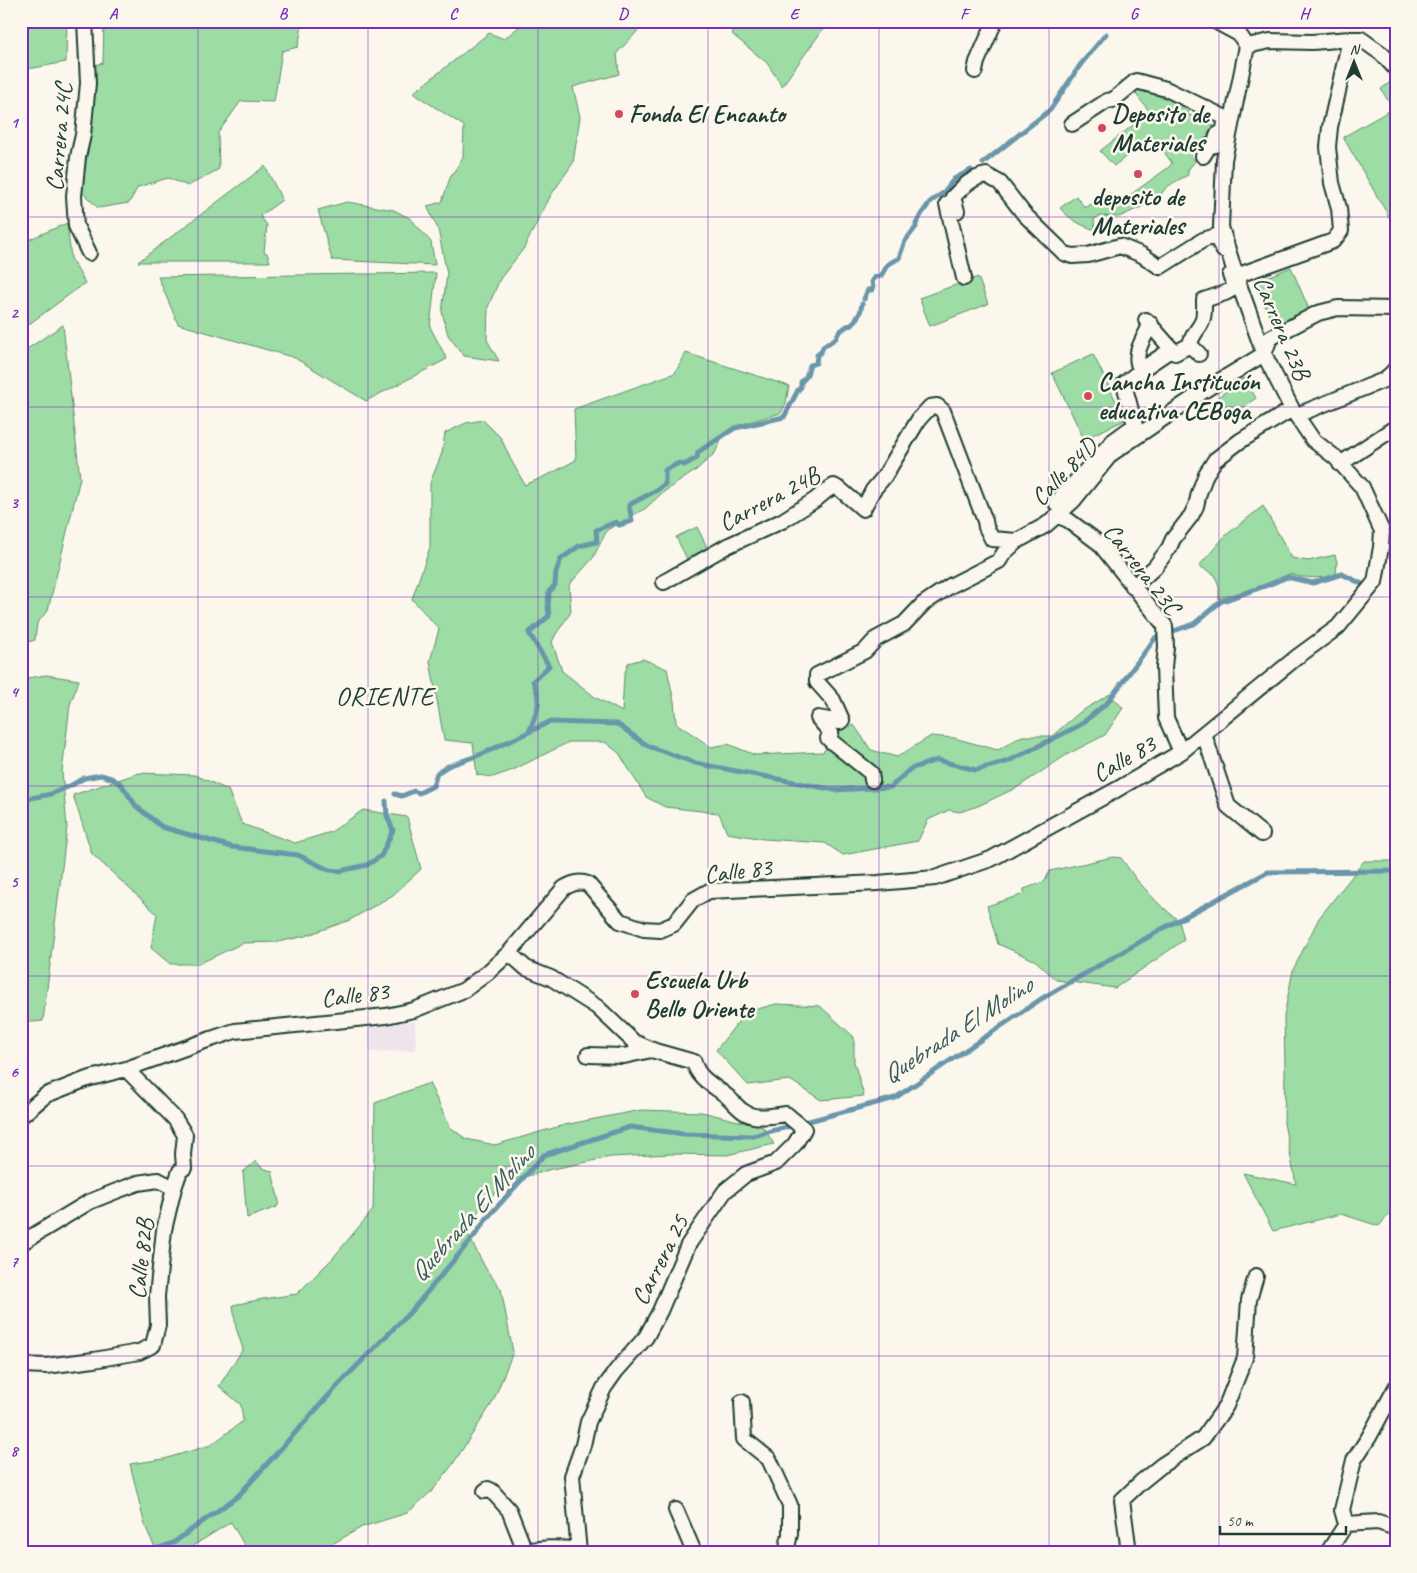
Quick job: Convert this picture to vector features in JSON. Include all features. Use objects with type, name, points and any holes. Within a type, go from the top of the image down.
[{"type":"street","name":"Carrera 24C","points":[[85,21],[88,82],[74,196],[76,226],[89,254]]},
{"type":"street","points":[[975,71],[995,21]]},
{"type":"street","points":[[1215,21],[1238,34],[1247,46],[1270,41],[1312,42],[1361,39],[1382,54],[1396,69]]},
{"type":"street","points":[[1236,276],[1333,242],[1341,231],[1339,208],[1332,183],[1328,147],[1330,127],[1350,39]]},
{"type":"street","name":"Carrera 23B","points":[[1247,46],[1224,160],[1221,227],[1236,276],[1264,354],[1294,412],[1313,440],[1336,458],[1362,487],[1382,531],[1375,582],[1338,627]]},
{"type":"street","points":[[1072,124],[1107,101],[1114,100],[1136,81],[1166,89],[1224,116],[1223,132],[1217,135],[1215,145],[1210,146],[1203,156]]},
{"type":"street","points":[[1161,81],[1234,117]]},
{"type":"street","points":[[964,278],[946,209],[961,183],[986,169],[994,174],[1013,193],[1044,231],[1065,247],[1080,252],[1124,243],[1154,255],[1166,254],[1221,227]]},
{"type":"street","points":[[946,209],[957,210],[953,197],[976,177],[986,175],[1000,183],[1043,234],[1064,253],[1072,256],[1088,255],[1120,246],[1142,255],[1160,267],[1203,240],[1216,236],[1225,254],[1229,273],[1236,287],[1204,300],[1204,313],[1201,323],[1190,339],[1194,350],[1175,353],[1148,321],[1138,350],[1138,365],[1141,370]]},
{"type":"street","name":"Calle 84D","points":[[930,407],[937,406],[943,411],[992,539],[1017,540],[1046,525],[1057,509],[1073,501],[1111,454],[1200,393],[1264,354],[1270,338],[1318,314],[1338,308],[1396,309]]},
{"type":"street","points":[[1057,509],[1113,441],[1135,425],[1124,384],[1172,349]]},
{"type":"street","points":[[1133,587],[1154,567],[1190,516],[1196,506],[1206,474],[1215,460],[1240,441],[1294,412],[1384,380],[1396,368]]},
{"type":"street","name":"Carrera 24B","points":[[664,582],[727,546],[782,521],[834,486],[862,509],[919,420],[930,407]]},
{"type":"street","points":[[1340,464],[1396,427]]},
{"type":"street","name":"Carrera 23C","points":[[1057,509],[1068,520],[1099,543],[1165,626],[1166,718],[1181,752]]},
{"type":"street","points":[[872,780],[871,774],[828,738],[831,733],[818,718],[840,722],[842,720],[833,700],[817,682],[817,675],[865,651],[876,639],[904,624],[923,604],[950,586],[999,561],[1004,552],[1017,540]]},
{"type":"street","name":"Calle 83","points":[[21,1116],[46,1095],[88,1079],[126,1069],[235,1032],[364,1019],[414,1010],[464,990],[487,974],[509,953],[564,888],[571,884],[581,882],[588,884],[620,921],[644,929],[660,930],[674,924],[693,900],[709,891],[878,883],[935,878],[992,859],[1181,752],[1297,657],[1338,627]]},
{"type":"street","points":[[1204,734],[1228,806],[1262,834]]},
{"type":"street","name":"Carrera 25","points":[[509,953],[526,968],[551,978],[596,1007],[634,1042],[674,1058],[694,1062],[695,1068],[705,1080],[728,1097],[741,1111],[755,1116],[786,1114],[804,1129],[795,1144],[776,1163],[746,1174],[725,1191],[688,1245],[660,1311],[646,1337],[616,1371],[604,1388],[588,1422],[583,1445],[572,1476],[579,1550]]},
{"type":"street","points":[[588,1056],[624,1056],[651,1050]]},
{"type":"street","name":"Calle 82B","points":[[21,1365],[46,1366],[94,1360],[139,1352],[153,1345],[158,1325],[157,1296],[163,1238],[174,1188],[180,1171],[184,1168],[185,1135],[175,1119],[126,1069]]},
{"type":"street","points":[[21,1243],[89,1202],[114,1192],[158,1180],[174,1188]]},
{"type":"street","points":[[1129,1552],[1122,1500],[1140,1482],[1162,1465],[1203,1438],[1226,1406],[1245,1358],[1249,1300],[1256,1276]]},
{"type":"street","points":[[1328,1552],[1346,1524],[1342,1510],[1354,1460],[1369,1437],[1396,1387]]},
{"type":"street","points":[[742,1402],[744,1439],[769,1459],[790,1504],[790,1534],[786,1552]]},
{"type":"street","points":[[485,1491],[488,1489],[492,1491],[510,1510],[524,1551],[552,1548],[579,1550]]},
{"type":"street","points":[[676,1510],[694,1552]]},
{"type":"street","points":[[1346,1524],[1378,1522],[1396,1528]]},
{"type":"shaded area","points":[[415,1022],[416,1050],[369,1052],[368,1024]]},
{"type":"green space","points":[[21,21],[67,21],[66,62],[21,69]]},
{"type":"green space","points":[[104,21],[303,21],[298,47],[282,51],[274,102],[241,101],[218,133],[219,169],[188,186],[168,178],[138,187],[129,203],[98,208],[82,192],[94,65],[103,63]]},
{"type":"green space","points":[[526,21],[647,21],[617,53],[619,74],[573,87],[580,117],[573,163],[551,195],[524,248],[500,279],[488,307],[487,340],[499,361],[464,356],[448,335],[442,312],[447,274],[438,229],[427,206],[442,202],[450,178],[463,157],[464,126],[413,93],[489,33],[504,39]]},
{"type":"green space","points":[[733,21],[829,21],[782,86],[767,63],[733,35]]},
{"type":"green space","points":[[1394,79],[1396,81],[1396,101],[1390,104],[1381,89]]},
{"type":"green space","points":[[1137,84],[1193,106],[1187,114],[1214,126],[1212,139],[1204,147],[1196,147],[1188,152],[1195,161],[1188,170],[1188,175],[1167,187],[1160,199],[1119,217],[1099,216],[1094,219],[1095,230],[1076,222],[1060,208],[1076,196],[1085,208],[1110,193],[1119,203],[1172,163],[1154,138],[1134,150],[1114,166],[1100,151],[1150,112],[1135,93]]},
{"type":"green space","points":[[1396,107],[1396,229],[1343,137]]},
{"type":"green space","points":[[265,166],[282,200],[260,216],[267,225],[264,252],[267,253],[270,262],[138,262]]},
{"type":"green space","points":[[347,202],[394,210],[411,219],[431,242],[435,265],[332,260],[318,210]]},
{"type":"green space","points":[[67,223],[71,258],[85,283],[21,330],[21,239],[28,240]]},
{"type":"green space","points":[[1291,267],[1311,314],[1275,329],[1255,282]]},
{"type":"green space","points":[[436,273],[430,327],[447,359],[366,401],[295,358],[178,324],[158,277]]},
{"type":"green space","points":[[978,277],[988,304],[930,326],[919,298]]},
{"type":"green space","points":[[63,325],[80,478],[48,610],[37,623],[35,640],[21,644],[21,353]]},
{"type":"green space","points":[[686,353],[789,386],[786,403],[781,413],[739,425],[724,433],[715,453],[695,471],[662,493],[646,508],[607,530],[593,558],[569,585],[571,612],[552,642],[562,671],[595,697],[622,712],[624,676],[628,663],[643,659],[667,669],[674,701],[676,723],[711,747],[728,744],[755,755],[823,752],[838,730],[854,725],[871,750],[897,757],[931,736],[954,738],[998,750],[1022,736],[1052,736],[1080,712],[1110,694],[1123,708],[1105,735],[1068,754],[1018,787],[978,806],[960,812],[949,810],[928,820],[918,841],[843,855],[825,843],[764,839],[727,833],[719,813],[665,807],[646,797],[619,753],[605,742],[569,742],[513,770],[493,777],[477,775],[473,743],[444,740],[430,661],[439,629],[412,599],[430,547],[430,483],[442,453],[445,433],[466,423],[483,420],[501,438],[525,485],[576,460],[574,409],[675,373]]},
{"type":"green space","name":"Cancha Institucón educativa CEBoga","points":[[1093,354],[1125,420],[1084,439],[1052,373]]},
{"type":"green space","points":[[1244,378],[1256,398],[1228,418],[1214,400]]},
{"type":"green space","points":[[1263,506],[1292,558],[1308,561],[1335,555],[1337,562],[1336,576],[1313,578],[1290,574],[1219,599],[1219,587],[1215,575],[1199,566],[1225,536]]},
{"type":"green space","points":[[697,527],[709,551],[688,561],[676,537]]},
{"type":"green space","points":[[46,675],[79,680],[70,705],[62,772],[67,827],[43,1021],[21,1023],[21,679]]},
{"type":"green space","points":[[139,773],[195,775],[228,790],[242,824],[295,843],[331,832],[363,810],[407,817],[421,869],[393,895],[350,920],[305,936],[278,942],[243,943],[198,964],[170,964],[151,948],[157,914],[92,854],[73,795]]},
{"type":"green space","points":[[1113,857],[1121,858],[1136,879],[1158,903],[1179,921],[1184,940],[1115,988],[1056,980],[1036,961],[998,944],[987,906],[1024,894],[1024,889],[1044,882],[1050,871]]},
{"type":"green space","points":[[1364,861],[1396,861],[1396,1206],[1379,1226],[1341,1214],[1273,1231],[1243,1173],[1296,1184],[1284,1123],[1284,1016],[1293,970],[1319,918]]},
{"type":"green space","points":[[776,1004],[820,1006],[854,1037],[854,1062],[864,1096],[821,1100],[790,1080],[748,1085],[716,1050],[746,1012]]},
{"type":"green space","points":[[429,1083],[450,1127],[466,1139],[495,1145],[564,1125],[641,1110],[702,1112],[763,1127],[774,1144],[727,1155],[672,1154],[611,1157],[548,1170],[504,1183],[464,1227],[486,1269],[501,1289],[513,1352],[493,1402],[453,1464],[433,1490],[407,1513],[362,1527],[318,1552],[248,1552],[231,1522],[183,1552],[157,1552],[145,1526],[130,1464],[164,1459],[211,1445],[243,1421],[241,1405],[219,1386],[243,1349],[236,1328],[233,1305],[297,1294],[332,1259],[373,1210],[375,1103]]},
{"type":"green space","points":[[256,1161],[262,1168],[272,1171],[279,1202],[277,1207],[247,1218],[243,1172]]},
{"type":"waterway","points":[[983,163],[1050,110],[1081,64],[1106,34]]},
{"type":"waterway","points":[[923,212],[930,202],[943,193],[954,179],[971,170]]},
{"type":"waterway","points":[[864,299],[868,290],[872,290],[872,281],[875,277],[881,276],[887,265],[899,258],[905,241],[916,227],[921,215]]},
{"type":"waterway","points":[[395,794],[402,796],[414,791],[419,793],[433,786],[437,773],[448,766],[482,754],[529,732],[538,707],[538,695],[533,681],[549,666],[529,633],[549,616],[549,592],[555,585],[556,572],[561,559],[579,546],[597,542],[596,530],[616,522],[619,525],[632,521],[629,505],[665,484],[665,470],[679,463],[684,465],[697,458],[698,452],[735,428],[784,417],[801,387],[801,382],[806,377],[810,365],[816,363],[817,355],[823,347],[836,338],[839,332],[852,325],[860,313],[862,304]]},
{"type":"waterway","points":[[529,732],[549,722],[617,724],[648,746],[695,763],[835,790],[891,787],[910,769],[937,760],[976,770],[1009,761],[1080,725],[1107,703],[1156,637],[1194,624],[1220,602],[1287,577],[1313,583],[1342,574],[1366,586]]},
{"type":"waterway","points":[[21,800],[51,794],[84,778],[101,775],[121,784],[136,806],[162,827],[232,847],[298,855],[329,870],[340,871],[367,865],[381,856],[393,830],[387,816],[386,801]]},
{"type":"waterway","name":"Quebrada El Molino","points":[[147,1552],[173,1543],[238,1496],[340,1383],[413,1309],[487,1218],[544,1155],[630,1127],[684,1134],[753,1136],[895,1098],[1041,999],[1162,929],[1268,872],[1396,871]]},
{"type":"place","name":"Fonda El Encanto","points":[[619,114]]},
{"type":"place","name":"Deposito de Materiales","points":[[1102,128]]},
{"type":"place","name":"deposito de Materiales","points":[[1138,174]]},
{"type":"place","name":"Cancha Institucón educativa CEBoga","points":[[1088,396]]},
{"type":"place","name":"Escuela Urb Bello Oriente","points":[[635,994]]},
{"type":"district","name":"ORIENTE","points":[[385,696]]}]
